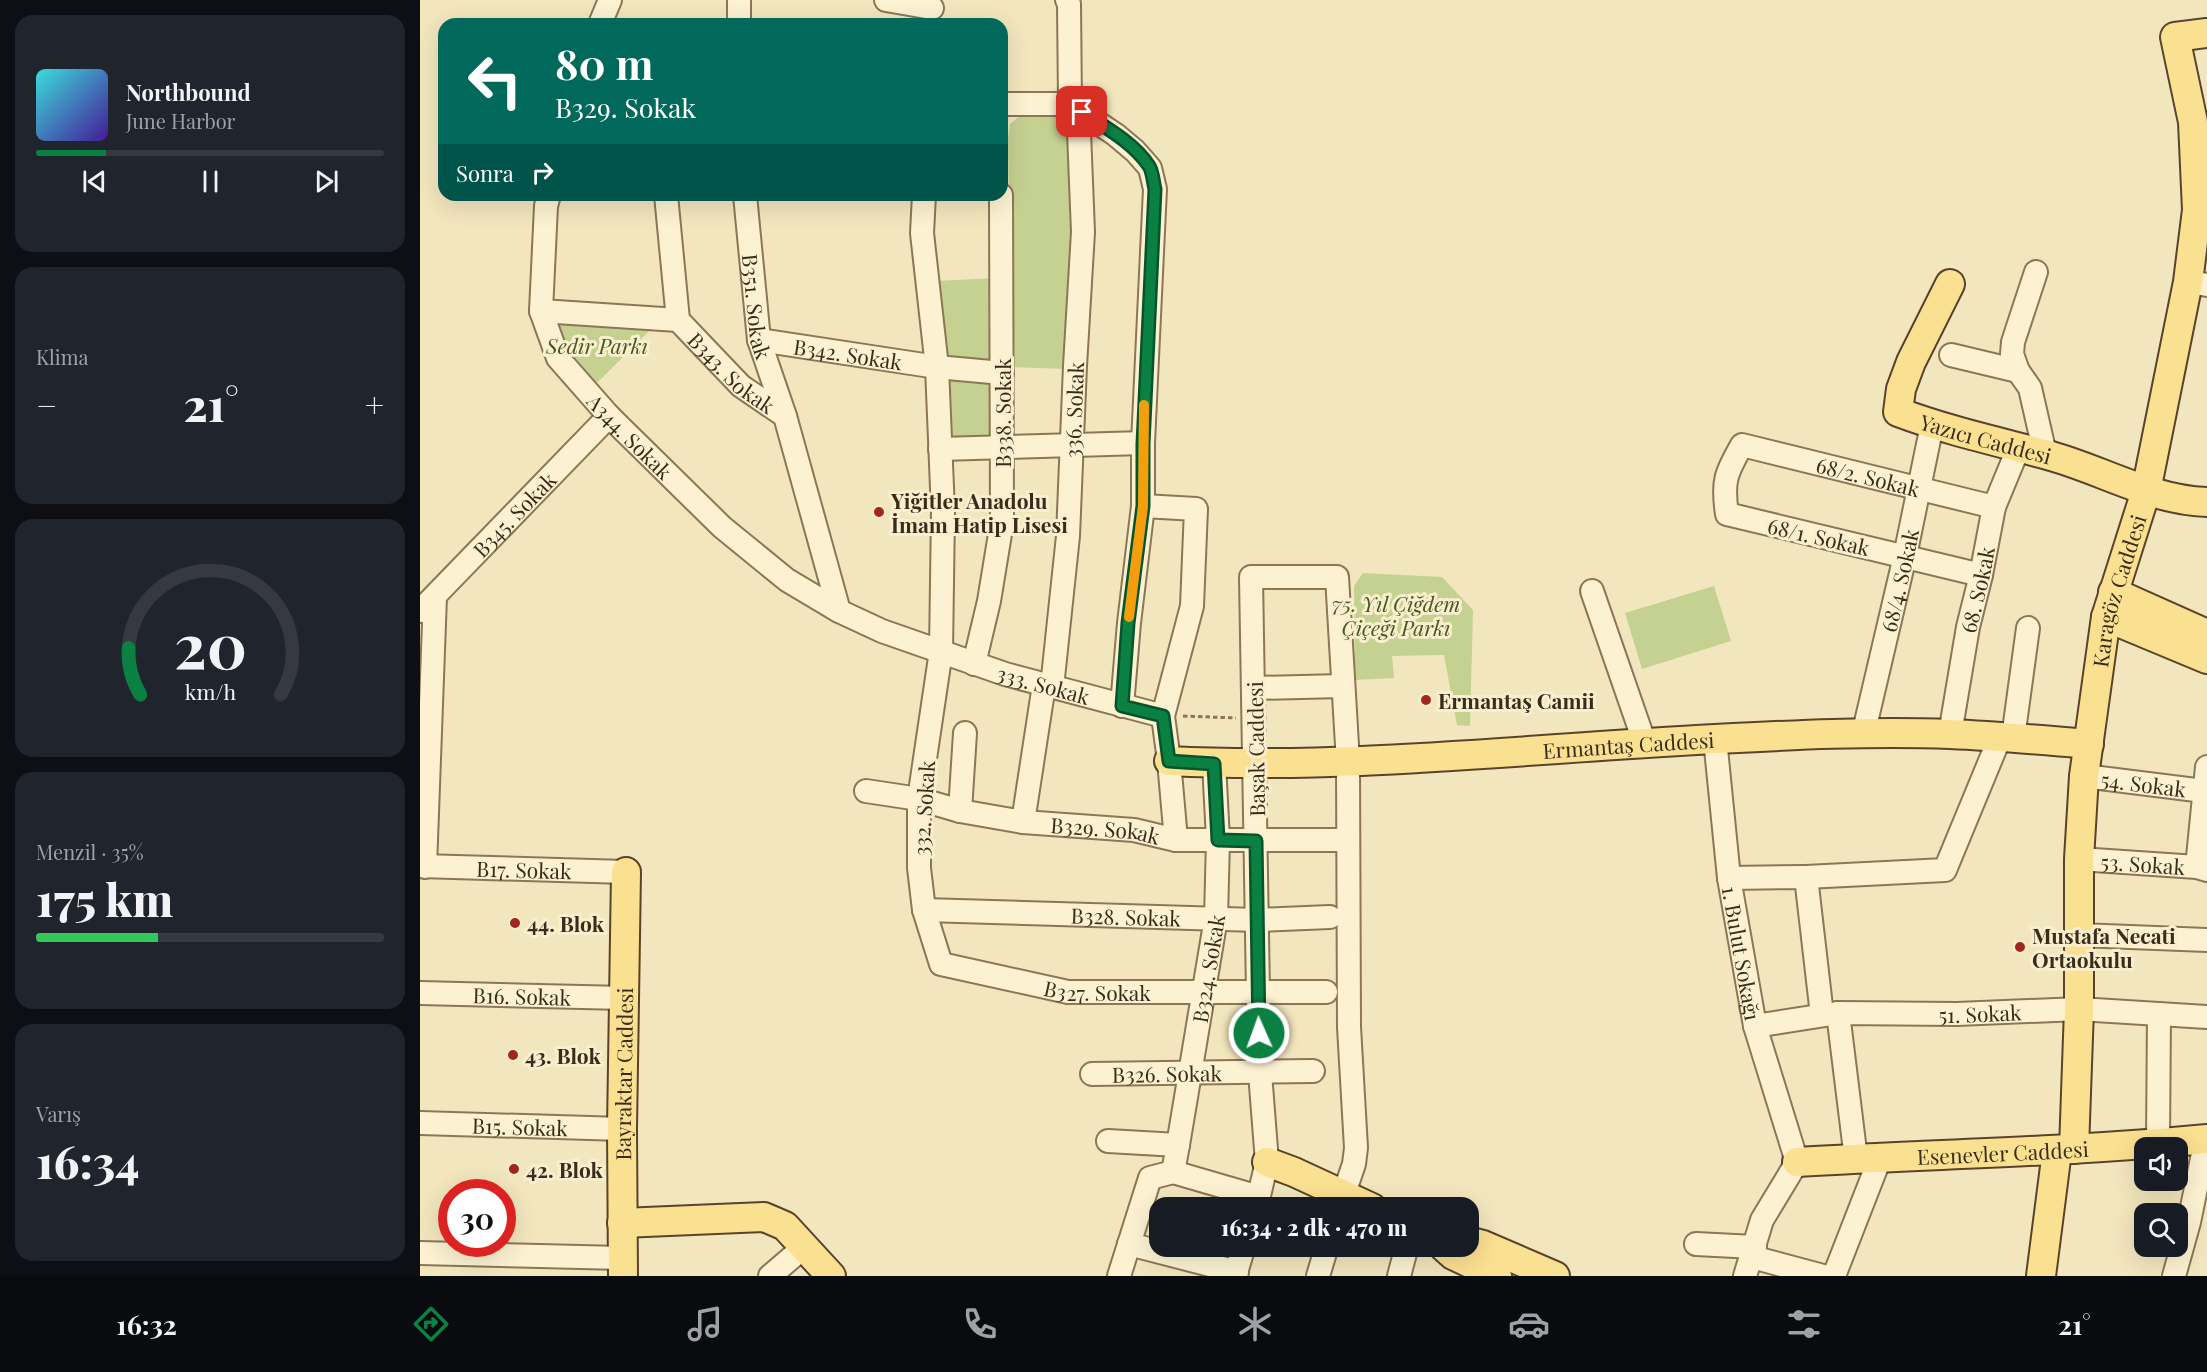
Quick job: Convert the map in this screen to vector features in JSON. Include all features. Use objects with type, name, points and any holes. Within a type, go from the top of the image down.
[{"type":"main road","name":"Karagöz Caddesi","points":[[2041,1276],[2066,1150],[2079,1009],[2079,859],[2084,776],[2109,605],[2146,490],[2197,284],[2202,210],[2193,122],[2175,37],[2207,33]]},
{"type":"main road","name":"Yazıcı Caddesi","points":[[1950,284],[1900,389],[1898,412],[1932,425],[2032,451],[2146,490],[2187,501],[2207,502]]},
{"type":"main road","points":[[2109,605],[2207,634]]},
{"type":"main road","points":[[2109,605],[2207,659]]},
{"type":"main road","name":"Ermantaş Caddesi","points":[[1169,761],[1255,765],[1348,762],[1715,739],[1863,735],[1950,734],[2089,744]]},
{"type":"main road","name":"Bayraktar Caddesi","points":[[622,1267],[626,872]]},
{"type":"main road","name":"Esenevler Caddesi","points":[[2188,1140],[2207,1139]]},
{"type":"main road","name":"Esenevler Caddesi","points":[[1797,1162],[2066,1150],[2134,1144]]},
{"type":"main road","points":[[1267,1162],[1333,1197]]},
{"type":"main road","points":[[622,1223],[764,1217],[785,1226],[831,1276]]},
{"type":"main road","points":[[1458,1257],[1479,1265],[1483,1245],[1554,1276]]},
{"type":"street","points":[[602,18],[610,0]]},
{"type":"street","points":[[739,0],[739,18]]},
{"type":"street","points":[[886,0],[932,11]]},
{"type":"street","name":"336. Sokak","points":[[1023,822],[1048,686],[1068,536],[1083,232],[1079,132],[1070,104],[1069,4],[1067,0]]},
{"type":"street","points":[[1008,104],[1070,104],[1116,135],[1135,151],[1150,168],[1155,189],[1143,444],[1143,506],[1128,623],[1122,706]]},
{"type":"street","name":"A344. Sokak","points":[[547,201],[541,311],[558,358],[609,416],[722,527],[787,580],[840,611]]},
{"type":"street","name":"B343. Sokak","points":[[667,201],[678,320],[741,386],[785,416],[840,611]]},
{"type":"street","name":"B351. Sokak","points":[[746,201],[759,340],[785,416]]},
{"type":"street","name":"B342. Sokak","points":[[924,201],[922,233],[936,367],[940,449],[941,651]]},
{"type":"street","name":"B338. Sokak","points":[[974,663],[1002,522],[1002,201]]},
{"type":"street","points":[[2032,451],[2030,388],[2018,371],[2012,354],[2013,342],[2036,272]]},
{"type":"street","points":[[541,311],[678,320]]},
{"type":"street","name":"B342. Sokak","points":[[759,340],[936,367],[1002,373]]},
{"type":"street","points":[[1951,355],[2018,371]]},
{"type":"street","name":"B345. Sokak","points":[[427,603],[609,416]]},
{"type":"street","name":"68/4. Sokak","points":[[1863,735],[1905,556],[1932,425]]},
{"type":"street","points":[[940,449],[1143,444]]},
{"type":"street","name":"68/2. Sokak","points":[[1727,514],[1723,492],[1727,470],[1742,445],[1994,507]]},
{"type":"street","name":"68. Sokak","points":[[1950,734],[1968,627],[1994,507],[2032,451]]},
{"type":"street","points":[[1143,506],[1196,509],[1191,606],[1163,716],[1176,840]]},
{"type":"street","name":"68/1. Sokak","points":[[1727,514],[1981,575]]},
{"type":"street","name":"Başak Caddesi","points":[[1258,1197],[1267,1162],[1260,1073],[1251,577],[1336,577],[1343,686]]},
{"type":"street","points":[[1592,591],[1645,744]]},
{"type":"street","points":[[423,867],[427,603]]},
{"type":"street","name":"333. Sokak","points":[[840,611],[882,631],[974,663],[1048,686],[1163,716]]},
{"type":"street","points":[[1729,878],[1806,877],[1945,870],[2006,738],[2028,628]]},
{"type":"street","name":"332. Sokak","points":[[941,651],[919,799],[919,868],[924,910],[941,964]]},
{"type":"street","points":[[1254,688],[1343,686],[1348,762],[1349,1027],[1356,1148],[1354,1164],[1342,1197]]},
{"type":"street","points":[[960,811],[965,733]]},
{"type":"street","name":"1. Bulut Sokağı","points":[[1715,739],[1729,878],[1755,1026],[1797,1162]]},
{"type":"street","name":"B324. Sokak","points":[[1173,1172],[1216,918],[1218,840],[1214,764]]},
{"type":"street","name":"54. Sokak","points":[[2202,868],[2204,791],[2207,767]]},
{"type":"street","name":"54. Sokak","points":[[2084,776],[2204,791]]},
{"type":"street","name":"B329. Sokak","points":[[866,791],[919,799],[960,811],[1023,822],[1134,830],[1176,840],[1348,840]]},
{"type":"street","name":"53. Sokak","points":[[2079,859],[2202,868]]},
{"type":"street","name":"B17. Sokak","points":[[423,867],[626,872]]},
{"type":"street","points":[[1806,877],[1830,1014],[1868,1158],[1834,1276]]},
{"type":"street","name":"B328. Sokak","points":[[924,910],[1257,920],[1329,917]]},
{"type":"street","points":[[2079,935],[2207,940]]},
{"type":"street","name":"B327. Sokak","points":[[941,964],[1068,992],[1326,992]]},
{"type":"street","name":"B16. Sokak","points":[[420,993],[624,998]]},
{"type":"street","name":"51. Sokak","points":[[1755,1026],[1830,1014],[1957,1014],[2079,1009],[2207,1017]]},
{"type":"street","points":[[2158,1137],[2159,1014]]},
{"type":"street","name":"B326. Sokak","points":[[1092,1074],[1313,1071]]},
{"type":"street","name":"B15. Sokak","points":[[420,1123],[622,1129]]},
{"type":"street","points":[[2174,1276],[2189,1222],[2207,1139]]},
{"type":"street","points":[[1108,1141],[1179,1145]]},
{"type":"street","points":[[1751,1260],[1762,1220],[1797,1162]]},
{"type":"street","points":[[1119,1276],[1150,1178],[1173,1172],[1243,1197]]},
{"type":"street","points":[[1129,1244],[1236,1274],[1241,1257]]},
{"type":"street","points":[[1696,1244],[1751,1260],[1823,1276]]},
{"type":"street","points":[[770,1276],[804,1246]]},
{"type":"street","points":[[420,1253],[622,1267]]},
{"type":"street","points":[[1317,1276],[1323,1257]]},
{"type":"street","points":[[1399,1276],[1404,1257]]},
{"type":"path","points":[[1163,716],[1254,718]]},
{"type":"green space","points":[[1022,114],[1067,115],[1075,129],[1069,369],[1011,367],[1008,139],[1010,124]]},
{"type":"green space","points":[[997,278],[993,364],[954,362],[944,350],[936,281]]},
{"type":"green space","name":"Sedir Parkı","points":[[553,322],[655,325],[597,383],[569,355]]},
{"type":"green space","points":[[948,376],[994,380],[991,441],[950,441]]},
{"type":"green space","name":"75. Yıl Çiğdem Çiçeği Parkı","points":[[1363,573],[1442,577],[1473,610],[1470,726],[1457,725],[1444,655],[1392,656],[1394,678],[1355,680],[1354,586]]},
{"type":"green space","points":[[1714,586],[1731,641],[1642,669],[1625,613]]},
{"type":"slow traffic","points":[[1129,617],[1143,506],[1144,405]]},
{"type":"place","name":"Yiğitler Anadolu İmam Hatip Lisesi","points":[[879,512]]},
{"type":"place","name":"Ermantaş Camii","points":[[1426,700]]},
{"type":"place","name":"44. Blok","points":[[515,923]]},
{"type":"place","name":"Mustafa Necati Ortaokulu","points":[[2020,947]]},
{"type":"place","name":"43. Blok","points":[[513,1055]]},
{"type":"place","name":"42. Blok","points":[[514,1169]]},
{"type":"route","points":[[1082,112],[1135,151],[1150,168],[1155,189],[1143,444],[1143,506],[1128,623],[1122,706],[1163,716],[1169,761],[1214,764],[1218,840],[1256,841],[1259,1033]]}]
